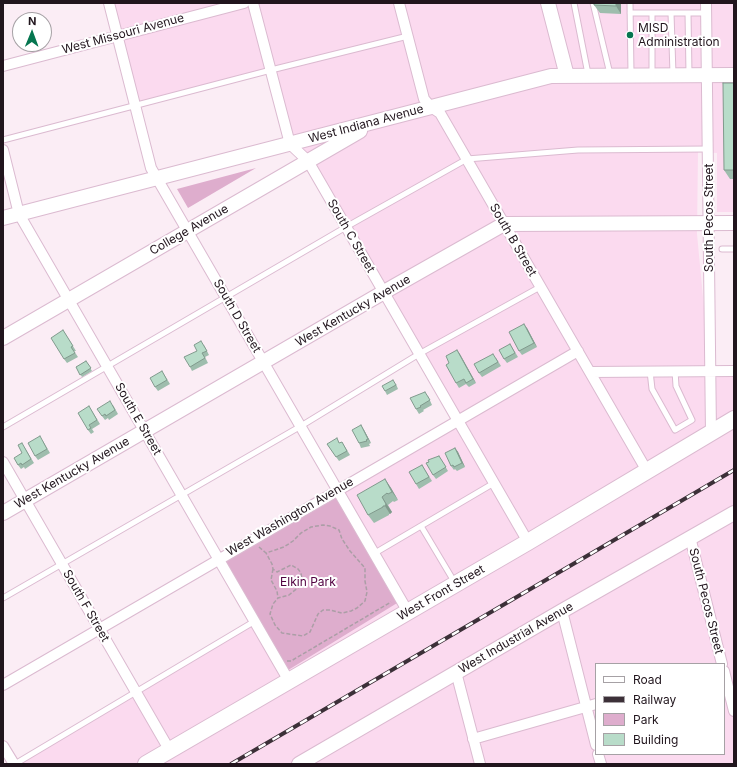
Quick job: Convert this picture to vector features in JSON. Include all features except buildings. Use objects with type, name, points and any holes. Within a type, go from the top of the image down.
[{"type":"main road","name":"West Front Street","points":[[146,764],[528,542],[734,420]]},
{"type":"street","name":"South D Street","points":[[109,3],[151,168],[408,612]]},
{"type":"street","name":"West Missouri Avenue","points":[[3,66],[244,3]]},
{"type":"street","points":[[253,3],[290,144]]},
{"type":"street","name":"South B Street","points":[[399,3],[424,99],[431,107],[440,113],[647,471]]},
{"type":"street","points":[[548,3],[567,76]]},
{"type":"street","name":"South Pecos Street","points":[[707,8],[710,434]]},
{"type":"street","name":"West Indiana Avenue","points":[[3,218],[551,76],[734,75]]},
{"type":"street","name":"College Avenue","points":[[3,338],[376,121]]},
{"type":"street","name":"South C Street","points":[[290,144],[308,161],[528,542]]},
{"type":"street","name":"South E Street","points":[[3,150],[19,214],[290,681]]},
{"type":"street","name":"West Kentucky Avenue","points":[[3,513],[504,224],[734,223]]},
{"type":"street","name":"West Washington Avenue","points":[[3,685],[338,489],[578,351]]},
{"type":"street","points":[[590,372],[734,371]]},
{"type":"street","name":"South F Street","points":[[3,462],[170,750]]},
{"type":"street","name":"West Industrial Avenue","points":[[299,764],[690,537],[730,517]]},
{"type":"street","name":"South Pecos Street","points":[[690,537],[722,663]]},
{"type":"street","points":[[562,611],[591,705],[595,737]]},
{"type":"street","points":[[456,672],[480,764]]},
{"type":"street","name":"South Pecos Street","points":[[725,674],[734,711]]},
{"type":"street","points":[[473,739],[591,705]]},
{"type":"street","points":[[3,746],[14,764]]},
{"type":"lane","points":[[574,3],[589,76]]},
{"type":"lane","points":[[593,3],[610,75]]},
{"type":"lane","points":[[630,3],[631,75]]},
{"type":"lane","points":[[630,13],[688,13],[707,8]]},
{"type":"lane","points":[[652,13],[652,75]]},
{"type":"lane","points":[[671,13],[672,75]]},
{"type":"lane","points":[[688,13],[689,75]]},
{"type":"lane","points":[[3,140],[408,36]]},
{"type":"lane","points":[[3,427],[346,227],[467,159],[578,150],[708,149]]},
{"type":"lane","points":[[722,249],[734,249]]},
{"type":"lane","points":[[3,598],[301,426],[420,354],[540,287]]},
{"type":"lane","points":[[650,371],[652,389],[675,430],[692,420],[676,386],[676,371]]},
{"type":"lane","points":[[375,553],[494,483]]},
{"type":"lane","points":[[421,526],[456,584]]},
{"type":"lane","points":[[14,764],[255,621]]},
{"type":"path","points":[[266,553],[284,547],[300,533],[311,527],[323,525],[330,526],[339,530],[346,545],[365,568],[365,581],[368,592],[365,601],[351,611],[342,612],[323,610],[318,614],[310,632],[303,636],[282,633],[275,625],[270,614],[273,604],[278,598],[289,595],[300,586],[302,580],[298,569],[290,565],[277,572],[273,569]]},
{"type":"path","points":[[253,539],[266,553],[272,564],[273,569],[271,580],[277,591],[278,598]]},
{"type":"path","points":[[286,660],[291,661],[390,604],[392,601]]},
{"type":"shaded area","points":[[109,3],[734,3],[734,212],[717,212],[717,153],[698,152],[697,234],[710,371],[734,371],[734,764],[13,764],[360,562],[338,489],[458,420],[296,141],[290,142],[271,72],[135,107]]},
{"type":"green space","points":[[256,168],[188,208],[177,189]]},
{"type":"green space","name":"Elkin Park","points":[[338,489],[402,600],[285,672],[219,559]]},
{"type":"railway","points":[[231,764],[734,470]]},
{"type":"place","name":"MISD Administration","points":[[630,35]]}]
